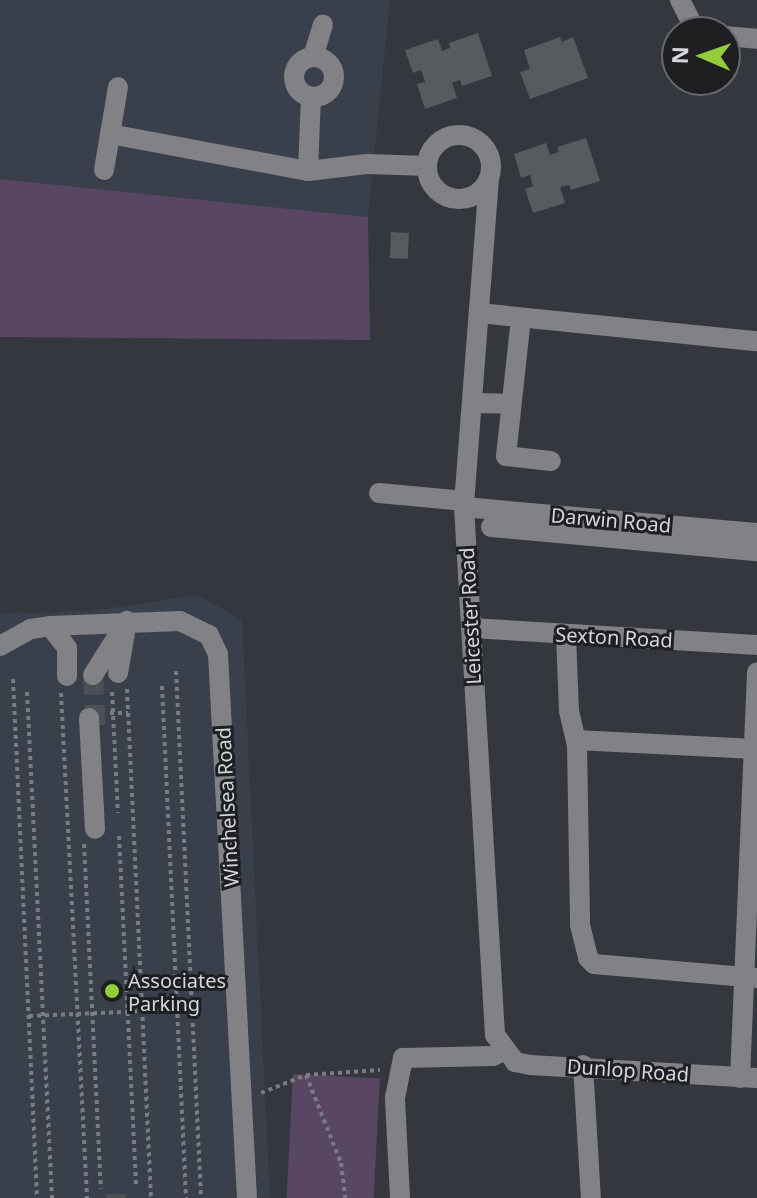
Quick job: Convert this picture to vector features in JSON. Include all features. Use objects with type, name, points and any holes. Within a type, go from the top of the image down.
[{"type":"street","points":[[313,57],[323,25]]},
{"type":"street","points":[[313,57],[326,61],[334,80],[323,95],[311,97],[296,86],[294,74],[301,62],[313,57]]},
{"type":"street","points":[[104,170],[118,87]]},
{"type":"street","points":[[308,171],[311,97]]},
{"type":"street","points":[[110,134],[308,171],[367,164],[427,166]]},
{"type":"street","points":[[462,135],[487,150],[489,179],[474,196],[453,199],[434,187],[427,166],[434,146],[462,135]]},
{"type":"street","name":"Leicester Road","points":[[489,179],[465,504],[491,1014],[503,1051]]},
{"type":"street","points":[[479,313],[757,341]]},
{"type":"street","points":[[521,318],[506,456],[551,461]]},
{"type":"street","points":[[472,403],[511,404]]},
{"type":"street","name":"Darwin Road","points":[[379,493],[465,504],[517,520],[757,533]]},
{"type":"street","points":[[491,527],[517,520],[757,551]]},
{"type":"street","points":[[93,675],[127,621]]},
{"type":"street","points":[[119,683],[127,621]]},
{"type":"street","name":"Winchelsea Road","points":[[0,646],[31,629],[127,621],[196,625],[209,635],[218,654],[247,1198]]},
{"type":"street","points":[[50,626],[67,648],[64,683]]},
{"type":"street","name":"Sexton Road","points":[[471,628],[757,645]]},
{"type":"street","points":[[566,634],[576,740],[580,925],[588,958],[594,964],[751,978]]},
{"type":"street","points":[[749,1078],[757,672]]},
{"type":"street","points":[[89,718],[89,833]]},
{"type":"street","points":[[576,740],[755,749]]},
{"type":"street","points":[[400,1198],[395,1098],[403,1058],[493,1056],[503,1051]]},
{"type":"street","name":"Dunlop Road","points":[[503,1051],[515,1062],[530,1065],[583,1065],[749,1078]]},
{"type":"street","points":[[583,1065],[591,1198]]},
{"type":"path","points":[[176,671],[201,1198]]},
{"type":"path","points":[[13,679],[37,1198]]},
{"type":"path","points":[[64,683],[87,1198]]},
{"type":"path","points":[[118,813],[119,683]]},
{"type":"path","points":[[119,683],[142,1011],[151,1198]]},
{"type":"path","points":[[162,686],[186,1198]]},
{"type":"path","points":[[27,692],[52,1198]]},
{"type":"path","points":[[89,833],[92,1013],[101,1189]]},
{"type":"path","points":[[119,836],[136,1188]]},
{"type":"path","points":[[29,1016],[192,1009]]},
{"type":"path","points":[[265,1093],[306,1075],[385,1070],[403,1058]]},
{"type":"path","points":[[306,1075],[341,1163],[345,1198]]},
{"type":"shaded area","points":[[0,0],[390,0],[368,217],[0,179]]},
{"type":"shaded area","points":[[0,179],[368,217],[370,340],[0,337]]},
{"type":"shaded area","name":"Associates Parking","points":[[198,595],[242,620],[270,1198],[0,1198],[0,614],[91,611]]},
{"type":"shaded area","points":[[293,1074],[380,1079],[374,1198],[287,1198]]},
{"type":"building","points":[[478,33],[492,76],[462,86],[460,80],[452,83],[457,98],[425,109],[417,84],[425,82],[421,70],[413,73],[405,50],[438,39],[442,51],[450,48],[449,43]]},
{"type":"building","points":[[560,37],[562,42],[573,37],[588,78],[530,99],[520,72],[530,69],[524,50]]},
{"type":"building","points":[[586,138],[600,181],[571,190],[569,185],[560,187],[565,203],[533,213],[525,189],[533,186],[530,175],[521,178],[514,154],[546,143],[550,155],[559,152],[557,147]]},
{"type":"building","points":[[391,232],[409,233],[408,259],[390,258]]},
{"type":"tunnel","points":[[93,675],[96,735]]},
{"type":"place","name":"Associates Parking","points":[[112,991]]}]
